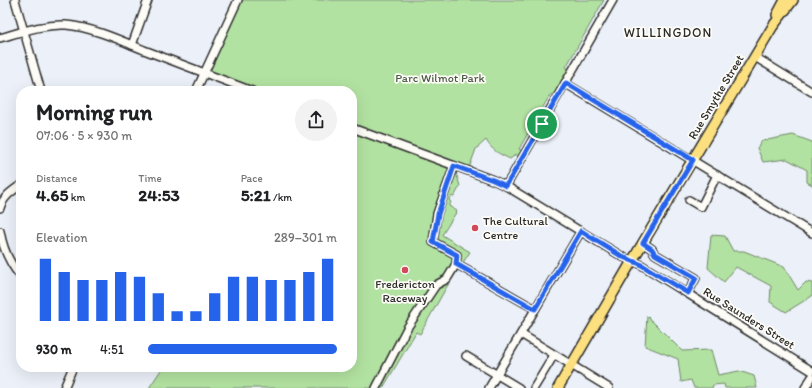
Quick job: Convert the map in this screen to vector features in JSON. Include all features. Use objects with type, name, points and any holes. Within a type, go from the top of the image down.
[{"type":"main road","name":"Rue Smythe Street","points":[[558,388],[632,260],[755,57],[773,26],[785,0]]},
{"type":"main road","name":"Rue Smythe Street","points":[[773,26],[793,0]]},
{"type":"main road","points":[[773,26],[790,13],[798,0]]},
{"type":"street","points":[[15,0],[40,86]]},
{"type":"street","points":[[132,45],[148,0]]},
{"type":"street","points":[[198,86],[238,0]]},
{"type":"street","points":[[506,186],[613,0]]},
{"type":"street","points":[[0,38],[48,26],[64,25],[90,29],[237,86]]},
{"type":"street","points":[[755,57],[812,92]]},
{"type":"street","points":[[566,83],[812,233]]},
{"type":"street","name":"Rue Saunders Street","points":[[357,130],[506,186],[623,257],[640,264],[688,293],[812,371]]},
{"type":"street","points":[[376,388],[406,328],[436,285],[447,279],[456,264],[457,255],[433,242],[438,214],[454,166]]},
{"type":"street","points":[[689,200],[700,207],[717,175]]},
{"type":"street","points":[[0,208],[3,200],[9,193],[16,188]]},
{"type":"street","points":[[0,231],[2,244],[7,257],[16,270]]},
{"type":"street","points":[[489,388],[581,231]]},
{"type":"street","points":[[643,243],[652,249],[655,254],[696,278],[688,293]]},
{"type":"street","points":[[456,264],[535,309]]},
{"type":"street","points":[[520,334],[609,388]]},
{"type":"street","points":[[534,388],[554,355]]},
{"type":"street","points":[[466,356],[519,388]]},
{"type":"street","points":[[64,388],[71,372]]},
{"type":"street","points":[[494,388],[497,375]]},
{"type":"street","points":[[806,388],[812,377]]},
{"type":"green space","name":"Parc Wilmot Park","points":[[238,0],[604,0],[566,67],[570,70],[556,93],[550,95],[519,149],[525,153],[522,159],[515,154],[510,159],[496,152],[486,140],[476,149],[468,171],[454,166],[460,186],[454,197],[452,196],[449,200],[451,202],[449,206],[457,211],[442,235],[470,252],[446,288],[420,334],[416,332],[383,388],[149,388],[160,372],[357,372],[357,86],[239,86],[204,73]]},
{"type":"green space","points":[[793,135],[812,142],[812,185],[807,182],[807,170],[787,159],[763,162],[757,148],[762,141]]},
{"type":"green space","points":[[711,235],[725,236],[733,251],[744,251],[784,267],[798,290],[806,282],[812,283],[812,296],[786,312],[770,302],[771,286],[736,267],[724,282],[708,268]]},
{"type":"green space","points":[[647,316],[682,351],[711,350],[718,375],[739,371],[754,376],[757,388],[725,388],[724,384],[713,385],[712,388],[694,388],[691,380],[681,382],[678,359],[645,346]]},
{"type":"place","name":"The Cultural Centre","points":[[475,228]]},
{"type":"place","name":"Fredericton Raceway","points":[[405,270]]},
{"type":"district","name":"WILLINGDON","points":[[668,32]]},
{"type":"route","points":[[566,83],[693,160],[643,243],[652,249],[655,254],[696,278],[688,293],[640,264],[623,257],[581,231],[535,309],[456,264],[457,255],[433,242],[438,214],[454,166],[506,186],[542,124],[566,83]]}]
